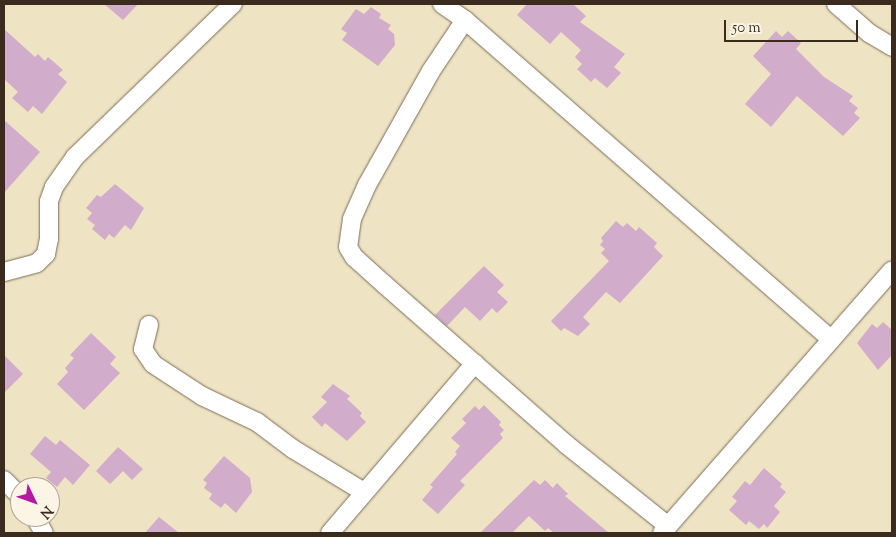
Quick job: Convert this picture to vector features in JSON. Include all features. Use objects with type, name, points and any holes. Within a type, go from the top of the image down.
[{"type":"street","points":[[4,272],[37,263],[46,254],[49,239],[49,201],[54,187],[75,156],[233,4]]},
{"type":"street","points":[[442,4],[465,20],[831,338]]},
{"type":"street","points":[[836,4],[869,33],[892,47]]},
{"type":"street","points":[[465,20],[432,71],[368,186],[352,219],[348,246],[354,257],[665,530],[892,270]]},
{"type":"street","points":[[149,325],[143,349],[153,364],[202,396],[257,422],[293,449],[364,492]]},
{"type":"street","points":[[330,533],[475,363]]},
{"type":"building","points":[[104,4],[138,4],[123,20]]},
{"type":"building","points":[[527,4],[573,4],[586,16],[580,22],[625,54],[614,67],[621,73],[607,88],[595,78],[591,82],[577,69],[582,64],[575,57],[581,50],[561,32],[550,44],[517,15]]},
{"type":"building","points":[[371,7],[381,14],[379,18],[391,25],[388,29],[394,34],[395,45],[378,66],[342,40],[347,33],[341,29],[356,9],[364,14]]},
{"type":"building","points":[[4,29],[35,57],[38,54],[45,61],[48,57],[63,70],[58,74],[67,82],[42,114],[33,106],[28,112],[12,98],[18,92],[4,79]]},
{"type":"building","points":[[776,31],[782,37],[788,31],[801,43],[796,49],[824,77],[853,96],[849,101],[858,108],[854,113],[860,118],[843,136],[797,96],[771,127],[745,104],[771,74],[753,56]]},
{"type":"building","points":[[4,120],[40,152],[4,193]]},
{"type":"building","points":[[115,184],[144,208],[131,230],[125,225],[114,238],[109,234],[105,240],[92,229],[95,225],[87,219],[92,213],[86,208],[97,195],[101,197]]},
{"type":"building","points":[[616,221],[623,227],[627,223],[636,231],[639,227],[657,243],[654,247],[663,256],[620,303],[606,292],[583,317],[590,324],[578,336],[564,328],[561,331],[551,321],[609,261],[601,253],[605,249],[600,245],[603,241],[601,238]]},
{"type":"building","points":[[484,266],[504,285],[497,292],[508,302],[497,313],[492,308],[480,321],[465,307],[447,326],[435,315]]},
{"type":"building","points":[[883,322],[892,330],[892,355],[878,370],[857,343],[872,324],[877,328]]},
{"type":"building","points":[[91,333],[116,357],[110,364],[120,373],[84,410],[57,384],[68,372],[65,368],[74,358],[70,355]]},
{"type":"building","points":[[4,355],[23,374],[4,393]]},
{"type":"building","points":[[333,384],[350,396],[347,399],[362,413],[360,416],[366,422],[347,441],[325,423],[322,427],[312,417],[327,402],[321,397]]},
{"type":"building","points":[[484,405],[501,422],[499,425],[504,430],[500,434],[503,438],[460,481],[465,485],[438,514],[422,500],[433,487],[430,485],[457,454],[455,452],[460,446],[451,438],[466,423],[462,419],[475,406],[479,410]]},
{"type":"building","points":[[45,436],[56,445],[60,440],[90,465],[73,485],[65,477],[60,483],[60,477],[47,477],[51,472],[30,454]]},
{"type":"building","points":[[118,447],[143,469],[132,480],[123,471],[110,484],[96,471]]},
{"type":"building","points":[[224,456],[250,478],[252,492],[236,513],[225,503],[221,508],[209,499],[212,494],[204,488],[207,483],[203,480]]},
{"type":"building","points":[[764,468],[782,484],[780,487],[786,492],[774,506],[780,512],[767,528],[764,524],[759,529],[749,521],[746,525],[729,510],[737,501],[732,497],[745,481],[750,485]]},
{"type":"building","points":[[534,480],[540,485],[545,480],[553,488],[557,483],[568,494],[565,496],[609,533],[554,533],[548,528],[545,531],[529,516],[512,533],[480,533]]},
{"type":"building","points":[[159,517],[179,533],[145,533]]}]
